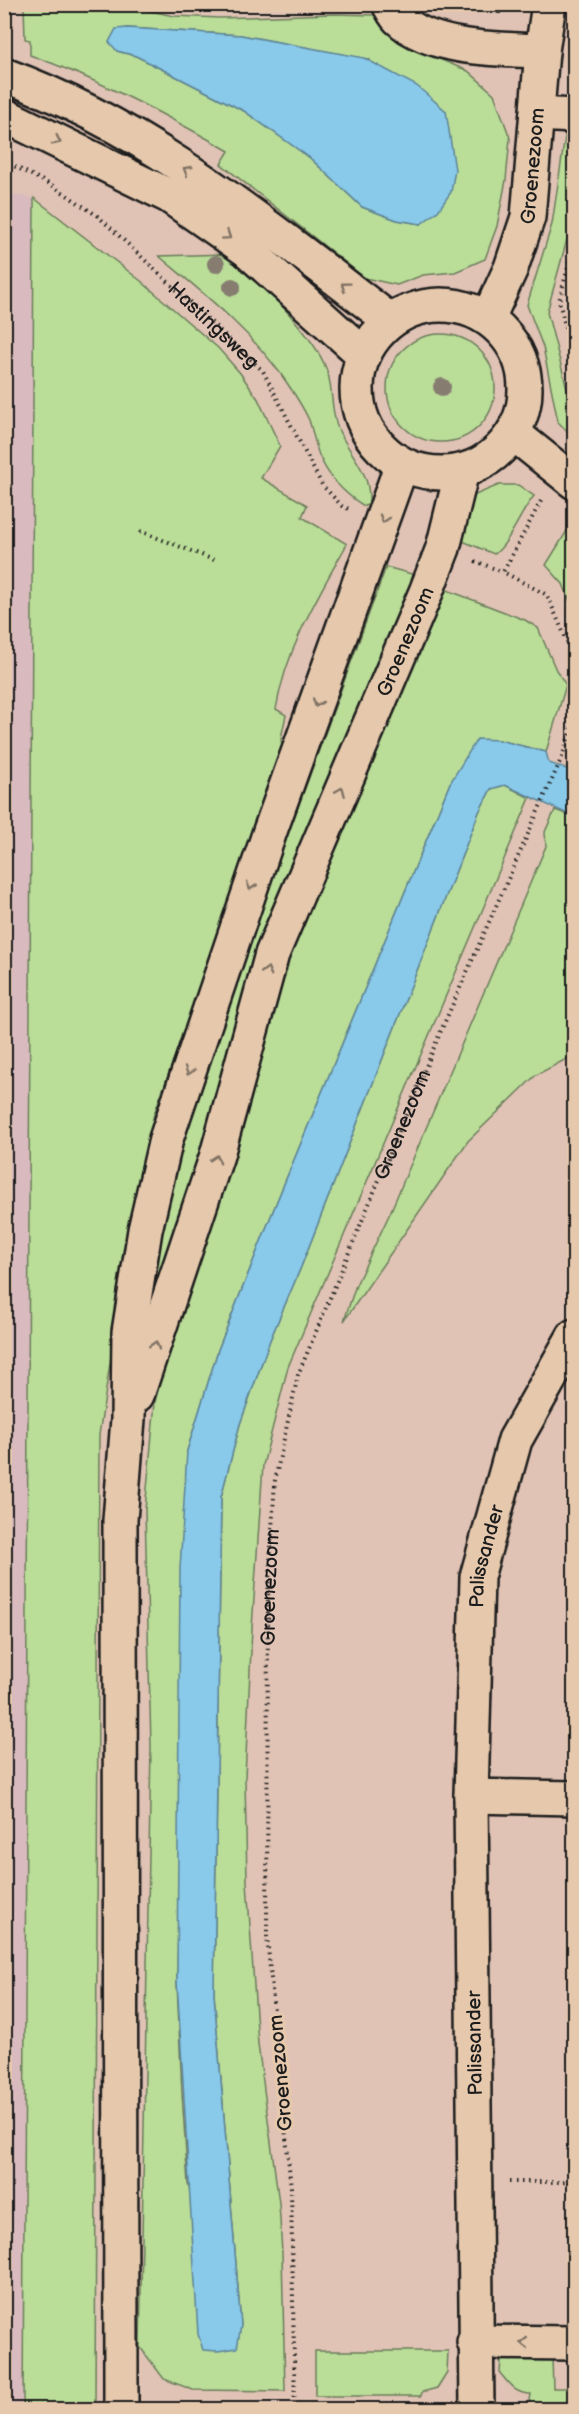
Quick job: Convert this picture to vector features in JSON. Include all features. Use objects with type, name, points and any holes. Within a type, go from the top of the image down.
[{"type":"street","points":[[389,4],[399,19],[426,36],[474,47],[542,51]]},
{"type":"street","name":"Groenezoom","points":[[488,318],[511,268],[528,217],[542,51],[549,4]]},
{"type":"street","points":[[4,75],[59,96],[120,129],[210,184],[391,321]]},
{"type":"street","points":[[537,114],[574,116]]},
{"type":"street","points":[[4,115],[169,195],[247,250],[364,355]]},
{"type":"street","points":[[439,304],[456,306],[488,318],[517,350],[524,370],[526,392],[522,413],[513,433],[492,457],[462,471],[432,473],[402,464],[377,444],[362,417],[357,386],[364,355],[376,336],[391,321],[422,307],[439,304]]},
{"type":"street","points":[[513,433],[569,478]]},
{"type":"street","name":"Groenezoom","points":[[122,2409],[120,1521],[128,1419],[129,1332],[145,1230],[166,1138],[270,831],[382,526],[402,464]]},
{"type":"street","name":"Groenezoom","points":[[128,1419],[151,1357],[217,1155],[272,954],[426,592],[443,548],[462,471]]},
{"type":"street","name":"Palissander","points":[[477,2409],[474,2342],[476,2182],[471,1796],[477,1577],[515,1440],[574,1336]]},
{"type":"street","points":[[471,1796],[574,1798]]},
{"type":"street","points":[[474,2342],[574,2343]]},
{"type":"path","name":"Hastingsweg","points":[[4,161],[55,187],[99,217],[264,371],[322,485],[342,506],[382,526]]},
{"type":"path","points":[[574,245],[558,301],[574,362]]},
{"type":"path","points":[[569,478],[539,504],[503,572],[547,595],[574,657]]},
{"type":"path","points":[[140,531],[214,560]]},
{"type":"path","name":"Groenezoom","points":[[295,2409],[291,2188],[267,1937],[268,1596],[275,1480],[298,1375],[440,1033],[562,757],[574,721]]},
{"type":"path","points":[[476,2182],[574,2182]]},
{"type":"shaded area","points":[[4,193],[34,198],[22,2410],[4,2409]]},
{"type":"green space","points":[[24,5],[122,5],[174,16],[220,18],[332,14],[376,15],[398,42],[468,71],[494,94],[510,138],[506,180],[497,226],[485,259],[455,272],[423,275],[397,285],[365,278],[221,164],[229,151],[131,98],[30,55],[30,40],[25,39]],"holes":[[[127,28],[241,35],[370,60],[421,224],[397,220],[362,207],[310,158],[244,111],[136,56],[117,51]]]},
{"type":"green space","points":[[566,130],[574,133],[574,214],[547,312],[574,415],[574,438],[558,422],[543,347],[527,305],[552,224]]},
{"type":"green space","points":[[34,198],[141,281],[218,348],[240,373],[258,399],[280,446],[261,478],[307,505],[302,517],[347,544],[304,624],[287,665],[276,709],[286,715],[281,738],[284,769],[227,913],[154,1114],[132,1220],[99,1435],[95,2409],[23,2410]]},
{"type":"green space","points":[[229,254],[285,310],[312,342],[322,358],[330,381],[338,429],[367,482],[369,504],[364,506],[350,496],[327,471],[319,455],[306,414],[288,384],[267,356],[223,311],[159,256]]},
{"type":"green space","points":[[441,334],[462,338],[479,350],[491,367],[495,388],[491,409],[479,426],[462,438],[441,442],[420,438],[403,426],[391,409],[387,388],[391,367],[403,350],[420,338]]},
{"type":"green space","points":[[499,485],[518,485],[534,496],[504,544],[494,554],[460,540],[461,522],[475,495]]},
{"type":"green space","points":[[570,526],[574,528],[574,611],[563,584],[546,565]]},
{"type":"green space","points":[[386,567],[419,576],[146,1337],[136,1337],[170,1178],[208,1053]]},
{"type":"green space","points":[[442,588],[525,620],[538,628],[556,670],[566,685],[546,752],[499,740],[450,783],[277,1201],[218,1350],[187,1451],[177,1982],[182,2093],[188,2184],[241,2326],[214,1994],[221,1497],[240,1424],[270,1340],[301,1267],[479,812],[491,789],[505,785],[530,798],[288,1367],[263,1465],[245,1778],[247,1882],[258,2044],[279,2203],[285,2391],[193,2390],[164,2379],[140,2347],[151,1746],[145,1510],[155,1402],[180,1299],[282,962]]},
{"type":"green space","points":[[555,810],[574,817],[574,1055],[536,1075],[468,1141],[344,1321],[356,1285],[390,1213],[546,846],[545,832]]},
{"type":"green space","points":[[315,2351],[448,2351],[447,2372],[437,2388],[422,2392],[421,2396],[315,2396]]},
{"type":"green space","points":[[552,2358],[553,2388],[574,2388],[574,2409],[546,2409],[529,2406],[531,2394],[517,2390],[500,2373],[501,2359]]},
{"type":"water","points":[[116,29],[241,35],[364,58],[417,86],[446,111],[455,170],[451,192],[438,211],[421,224],[397,220],[362,207],[310,158],[244,111],[136,56],[117,51],[109,42]]},
{"type":"water","points":[[477,739],[499,740],[546,752],[549,763],[570,770],[574,761],[574,817],[505,785],[491,789],[479,812],[301,1267],[270,1340],[240,1424],[221,1497],[214,1994],[241,2326],[237,2348],[218,2351],[203,2350],[198,2334],[177,1981],[180,1569],[187,1451],[218,1350],[277,1201],[450,783]]},
{"type":"railway","points":[[4,700],[7,4]]}]
